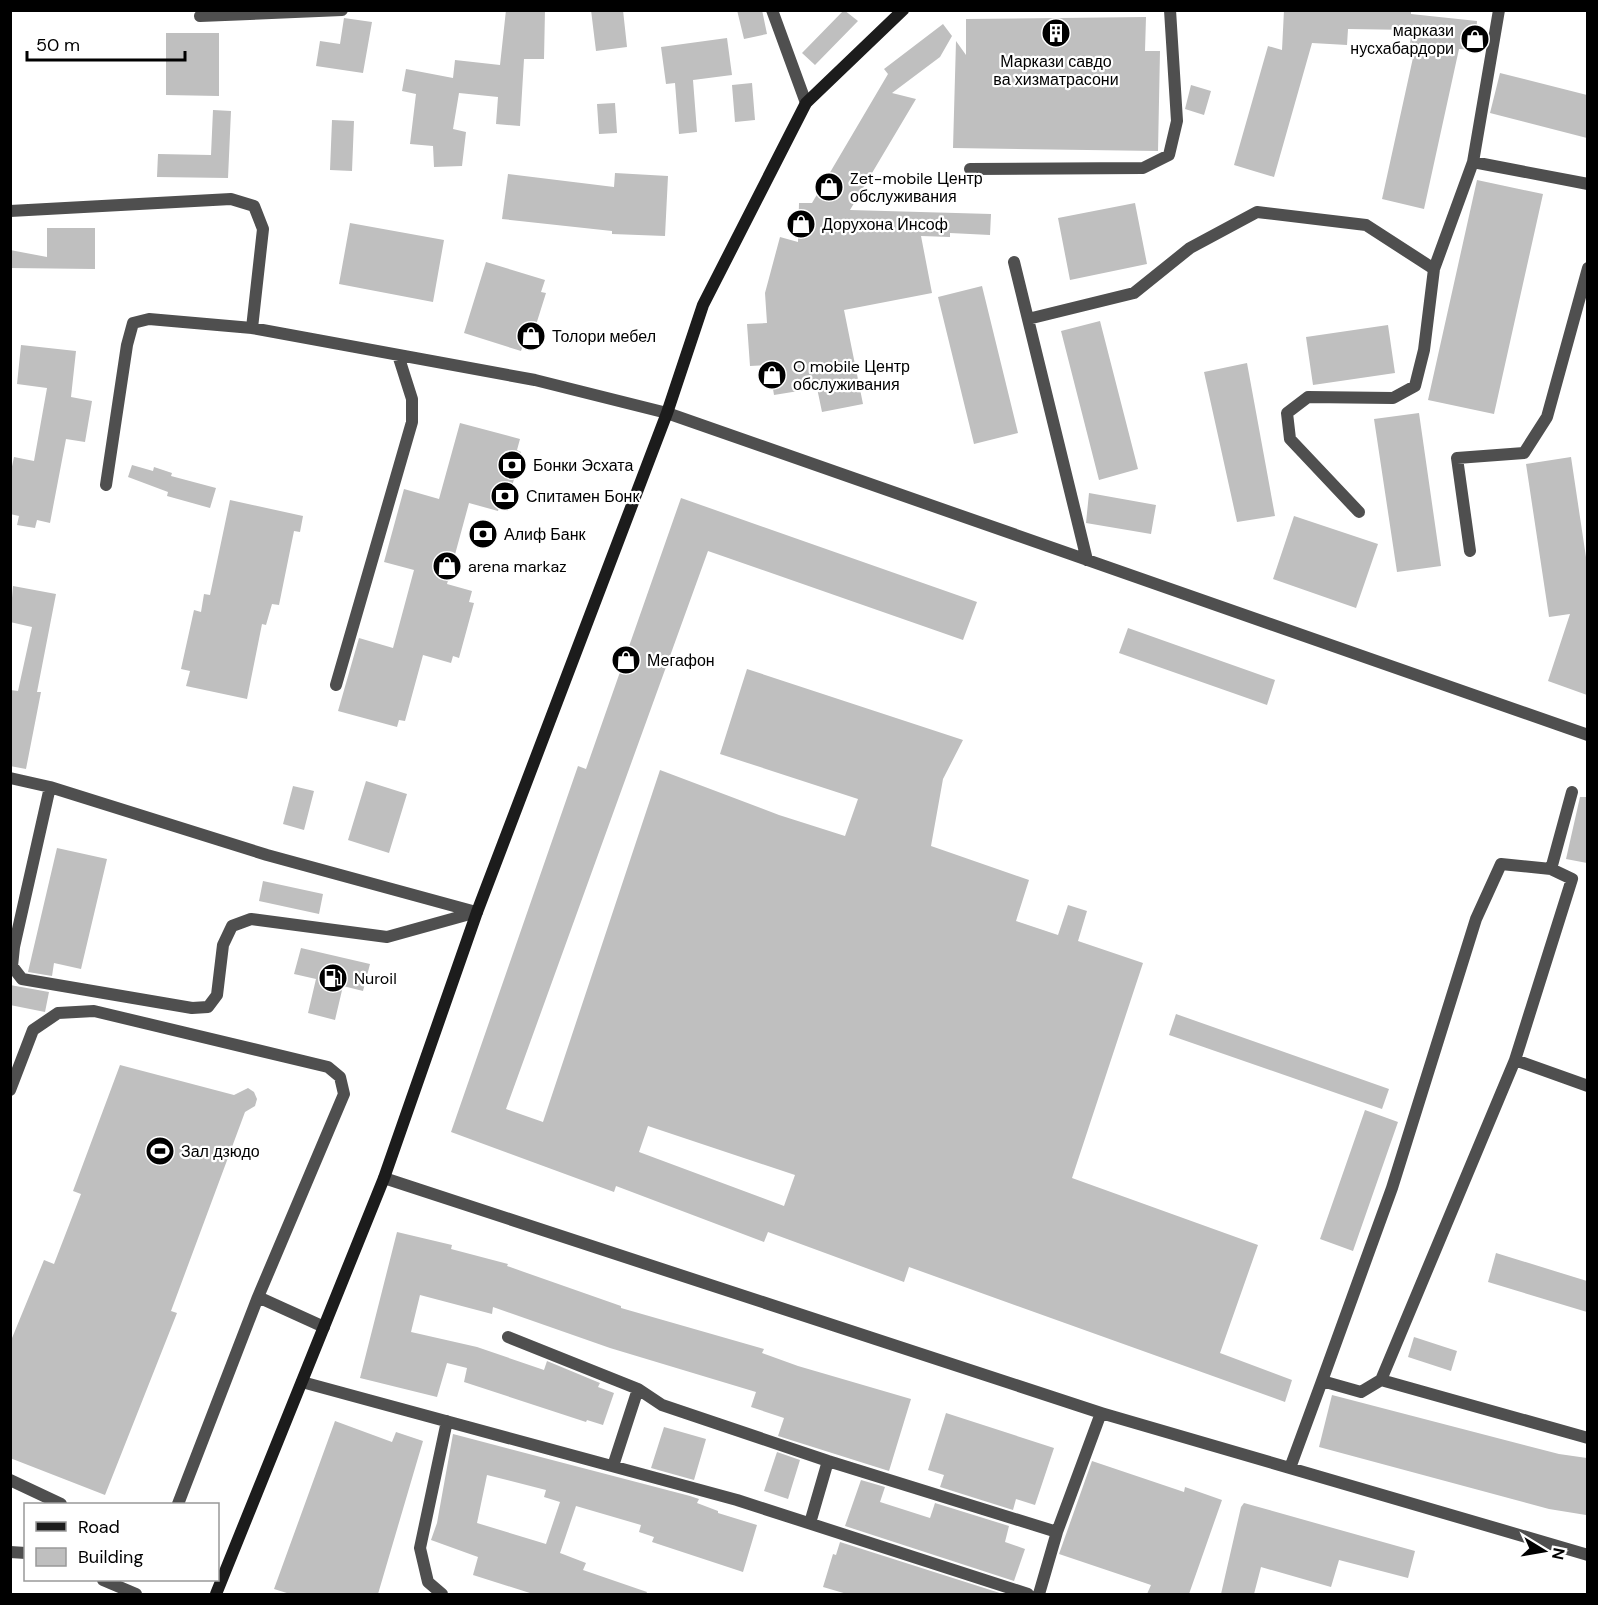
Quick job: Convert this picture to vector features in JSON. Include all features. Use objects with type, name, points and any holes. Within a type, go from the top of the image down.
[{"type":"main road","points":[[219,1580],[223,1562],[302,1382],[384,1178],[477,912],[667,414],[703,305],[806,103],[903,10]]},
{"type":"street","points":[[200,16],[342,10]]},
{"type":"street","points":[[772,10],[806,103]]},
{"type":"street","points":[[970,170],[1143,168],[1169,154],[1177,121],[1170,10]]},
{"type":"street","points":[[1359,512],[1290,439],[1287,413],[1308,397],[1393,398],[1415,386],[1424,350],[1434,269],[1473,162],[1499,10]]},
{"type":"street","points":[[1473,162],[1587,184]]},
{"type":"street","points":[[10,211],[231,199],[254,206],[263,229],[252,328]]},
{"type":"street","points":[[1028,319],[1134,293],[1190,248],[1257,212],[1366,225],[1434,269]]},
{"type":"street","points":[[1014,262],[1087,560]]},
{"type":"street","points":[[1470,551],[1457,458],[1524,453],[1547,417],[1587,268]]},
{"type":"street","points":[[106,484],[127,345],[133,323],[149,319],[252,328],[535,380],[667,414],[1587,735]]},
{"type":"street","points":[[336,685],[412,422],[412,399],[398,355]]},
{"type":"street","points":[[10,778],[50,788],[267,855],[477,912]]},
{"type":"street","points":[[50,788],[14,947],[12,966],[22,979],[192,1008],[208,1007],[217,995],[223,945],[232,926],[251,919],[387,938],[477,912]]},
{"type":"street","points":[[1551,869],[1572,792]]},
{"type":"street","points":[[1290,1468],[1392,1188],[1476,919],[1501,864],[1551,869],[1572,879],[1515,1060],[1381,1380],[1361,1392],[1322,1382]]},
{"type":"street","points":[[10,1090],[33,1030],[58,1013],[94,1011],[328,1067],[340,1077],[344,1094],[258,1297],[178,1503]]},
{"type":"street","points":[[1515,1060],[1587,1086]]},
{"type":"street","points":[[384,1178],[1101,1413],[1587,1555]]},
{"type":"street","points":[[258,1297],[324,1327]]},
{"type":"street","points":[[508,1336],[638,1389],[662,1405],[828,1461],[1057,1533]]},
{"type":"street","points":[[1381,1380],[1587,1438]]},
{"type":"street","points":[[302,1382],[737,1500],[1028,1594]]},
{"type":"street","points":[[613,1466],[638,1389]]},
{"type":"street","points":[[1039,1594],[1057,1533],[1101,1413]]},
{"type":"street","points":[[442,1594],[428,1582],[420,1548],[447,1421]]},
{"type":"street","points":[[810,1523],[828,1461]]},
{"type":"street","points":[[10,1480],[59,1503]]},
{"type":"street","points":[[105,1581],[136,1594]]},
{"type":"building","points":[[506,10],[545,10],[544,59],[524,59],[520,126],[496,124],[498,97],[459,93],[453,129],[466,132],[462,166],[434,167],[433,146],[410,144],[416,94],[402,91],[406,69],[453,78],[455,60],[500,65]]},
{"type":"building","points":[[591,10],[623,10],[627,47],[596,51]]},
{"type":"building","points":[[737,10],[762,10],[767,34],[744,39]]},
{"type":"building","points":[[844,10],[858,21],[815,65],[802,53]]},
{"type":"building","points":[[1284,10],[1411,10],[1411,14],[1477,21],[1475,50],[1459,49],[1424,209],[1382,199],[1416,44],[1410,43],[1412,30],[1348,29],[1347,45],[1312,43],[1274,177],[1234,165],[1268,46],[1282,50]]},
{"type":"building","points":[[1146,17],[1145,51],[1160,51],[1158,151],[953,148],[956,41],[966,55],[966,19]]},
{"type":"building","points":[[344,18],[372,22],[363,73],[316,66],[320,41],[340,44]]},
{"type":"building","points":[[943,24],[952,36],[940,57],[892,93],[916,99],[850,210],[991,214],[990,235],[950,233],[950,237],[921,236],[932,293],[844,310],[863,404],[822,412],[817,388],[774,395],[769,365],[750,366],[747,324],[767,323],[765,293],[780,237],[798,242],[799,203],[812,203],[888,74],[884,69]]},
{"type":"building","points":[[166,33],[219,33],[219,96],[166,95]]},
{"type":"building","points":[[727,38],[732,75],[693,80],[697,132],[679,134],[675,83],[666,84],[661,47]]},
{"type":"building","points":[[1500,73],[1587,95],[1587,138],[1490,113]]},
{"type":"building","points":[[752,83],[755,120],[735,122],[732,85]]},
{"type":"building","points":[[1191,85],[1211,91],[1204,115],[1185,109]]},
{"type":"building","points":[[615,103],[617,133],[599,134],[597,104]]},
{"type":"building","points":[[213,110],[231,111],[228,178],[157,177],[158,154],[211,155]]},
{"type":"building","points":[[332,120],[354,121],[352,171],[330,170]]},
{"type":"building","points":[[615,173],[668,176],[665,236],[612,234],[612,231],[502,219],[508,174],[614,187]]},
{"type":"building","points":[[1477,180],[1543,194],[1494,414],[1428,400]]},
{"type":"building","points":[[1135,203],[1147,264],[1070,280],[1058,218]]},
{"type":"building","points":[[350,223],[444,240],[433,302],[339,284]]},
{"type":"building","points":[[47,228],[95,228],[95,269],[10,268],[10,250],[47,257]]},
{"type":"building","points":[[486,262],[545,280],[541,292],[546,293],[529,347],[523,345],[521,351],[464,333]]},
{"type":"building","points":[[982,286],[1018,433],[974,444],[938,297]]},
{"type":"building","points":[[1100,321],[1138,469],[1099,480],[1061,331]]},
{"type":"building","points":[[1388,325],[1395,373],[1313,385],[1306,337]]},
{"type":"building","points":[[21,345],[76,351],[71,397],[92,401],[85,442],[66,439],[50,523],[37,520],[35,528],[17,525],[19,516],[10,514],[10,476],[14,457],[34,461],[47,388],[17,384]]},
{"type":"building","points":[[1247,363],[1275,516],[1237,522],[1204,372]]},
{"type":"building","points":[[1419,413],[1441,566],[1397,572],[1374,419]]},
{"type":"building","points":[[460,423],[520,439],[517,450],[521,452],[507,506],[500,504],[498,511],[469,503],[447,584],[472,591],[469,602],[474,603],[459,658],[453,656],[451,663],[423,655],[405,721],[399,720],[397,727],[338,711],[359,638],[393,648],[414,570],[384,562],[404,489],[439,499]]},
{"type":"building","points":[[1571,457],[1587,564],[1587,695],[1548,681],[1570,614],[1549,617],[1526,464]]},
{"type":"building","points":[[132,465],[153,471],[154,467],[172,473],[171,476],[216,488],[210,508],[167,496],[168,492],[128,477]]},
{"type":"building","points":[[1089,493],[1156,505],[1151,534],[1086,523]]},
{"type":"building","points":[[681,498],[977,602],[963,640],[708,551],[506,1109],[543,1122],[660,770],[779,815],[845,836],[858,799],[720,754],[747,669],[963,740],[943,779],[931,846],[1029,880],[1016,921],[1058,935],[1068,905],[1087,911],[1078,941],[1143,963],[1072,1178],[1258,1245],[1220,1353],[1292,1380],[1285,1402],[909,1267],[904,1282],[768,1232],[764,1242],[616,1186],[614,1192],[451,1132],[578,766],[586,769]],"holes":[[[648,1126],[795,1175],[784,1206],[639,1152]]]},
{"type":"building","points":[[230,500],[303,516],[300,532],[294,531],[279,605],[272,604],[266,625],[262,624],[247,699],[186,686],[190,671],[181,669],[194,610],[201,612],[204,594],[210,595]]},
{"type":"building","points":[[1294,516],[1378,544],[1356,608],[1273,579]]},
{"type":"building","points":[[13,586],[56,594],[37,692],[41,692],[26,769],[10,766],[10,690],[18,691],[32,627],[10,622]]},
{"type":"building","points":[[1128,628],[1275,680],[1267,705],[1119,653]]},
{"type":"building","points":[[366,781],[407,794],[389,853],[348,840]]},
{"type":"building","points":[[293,786],[314,791],[304,830],[283,824]]},
{"type":"building","points":[[1580,797],[1587,797],[1587,863],[1566,859]]},
{"type":"building","points":[[57,848],[107,859],[81,969],[54,963],[52,976],[28,972]]},
{"type":"building","points":[[263,881],[323,894],[319,914],[259,901]]},
{"type":"building","points":[[301,948],[370,964],[363,991],[343,986],[335,1020],[308,1013],[316,979],[294,974]]},
{"type":"building","points":[[10,985],[49,992],[45,1012],[10,1005]]},
{"type":"building","points":[[1176,1014],[1389,1089],[1382,1109],[1169,1035]]},
{"type":"building","points":[[120,1065],[234,1095],[248,1088],[254,1092],[257,1099],[255,1106],[245,1112],[171,1311],[177,1313],[105,1495],[10,1458],[10,1343],[44,1260],[54,1264],[81,1194],[73,1191]]},
{"type":"building","points":[[1365,1110],[1398,1122],[1353,1251],[1320,1239]]},
{"type":"building","points":[[397,1232],[452,1245],[451,1249],[508,1264],[507,1266],[621,1306],[621,1308],[764,1349],[762,1353],[798,1366],[911,1399],[889,1471],[778,1436],[784,1418],[751,1407],[756,1392],[610,1348],[493,1307],[492,1314],[420,1295],[411,1332],[477,1347],[544,1370],[547,1361],[600,1383],[598,1387],[614,1393],[603,1425],[587,1420],[586,1422],[464,1382],[467,1368],[447,1363],[437,1397],[360,1378]]},
{"type":"building","points":[[1496,1253],[1587,1281],[1587,1312],[1488,1282]]},
{"type":"building","points":[[1414,1337],[1457,1351],[1451,1371],[1408,1357]]},
{"type":"building","points":[[1332,1395],[1559,1454],[1587,1458],[1586,1515],[1549,1509],[1319,1447]]},
{"type":"building","points":[[946,1413],[1054,1448],[1035,1505],[1016,1499],[1013,1510],[940,1487],[944,1475],[928,1470]]},
{"type":"building","points":[[335,1421],[392,1442],[396,1432],[423,1441],[378,1594],[290,1594],[274,1589]]},
{"type":"building","points":[[664,1427],[706,1439],[694,1480],[651,1468]]},
{"type":"building","points":[[453,1434],[690,1496],[699,1499],[697,1503],[718,1511],[718,1513],[757,1525],[743,1572],[652,1542],[654,1537],[639,1532],[641,1525],[576,1506],[560,1553],[586,1563],[583,1570],[647,1592],[646,1594],[533,1594],[473,1575],[478,1557],[431,1540],[437,1523]],"holes":[[[487,1475],[546,1490],[544,1497],[560,1502],[546,1544],[477,1523]]]},
{"type":"building","points":[[777,1452],[800,1460],[788,1499],[764,1491]]},
{"type":"building","points":[[1092,1461],[1184,1492],[1185,1487],[1222,1500],[1189,1594],[1147,1594],[1151,1585],[1059,1554]]},
{"type":"building","points":[[861,1480],[885,1487],[880,1502],[930,1518],[935,1503],[1009,1526],[1005,1542],[1025,1549],[1014,1581],[845,1526]]},
{"type":"building","points":[[1244,1503],[1415,1551],[1408,1578],[1339,1560],[1331,1587],[1261,1567],[1254,1594],[1221,1594],[1241,1507]]},
{"type":"building","points":[[840,1542],[1003,1594],[847,1594],[823,1587],[833,1554],[836,1555]]},
{"type":"place","name":"Маркази савдо ва хизматрасони","points":[[1056,33]]},
{"type":"place","name":"маркази нусхабардори","points":[[1475,39]]},
{"type":"place","name":"Zet-mobile Центр обслуживания","points":[[829,187]]},
{"type":"place","name":"Дорухона Инсоф","points":[[801,224]]},
{"type":"place","name":"Толори мебел","points":[[531,336]]},
{"type":"place","name":"O mobile Центр обслуживания","points":[[772,375]]},
{"type":"place","name":"Бонки Эсхата","points":[[512,465]]},
{"type":"place","name":"Спитамен Бонк","points":[[505,496]]},
{"type":"place","name":"Алиф Банк","points":[[483,534]]},
{"type":"place","name":"arena markaz","points":[[447,566]]},
{"type":"place","name":"Мегафон","points":[[626,660]]},
{"type":"place","name":"Nuroil","points":[[333,978]]},
{"type":"place","name":"Зал дзюдо","points":[[160,1151]]}]
